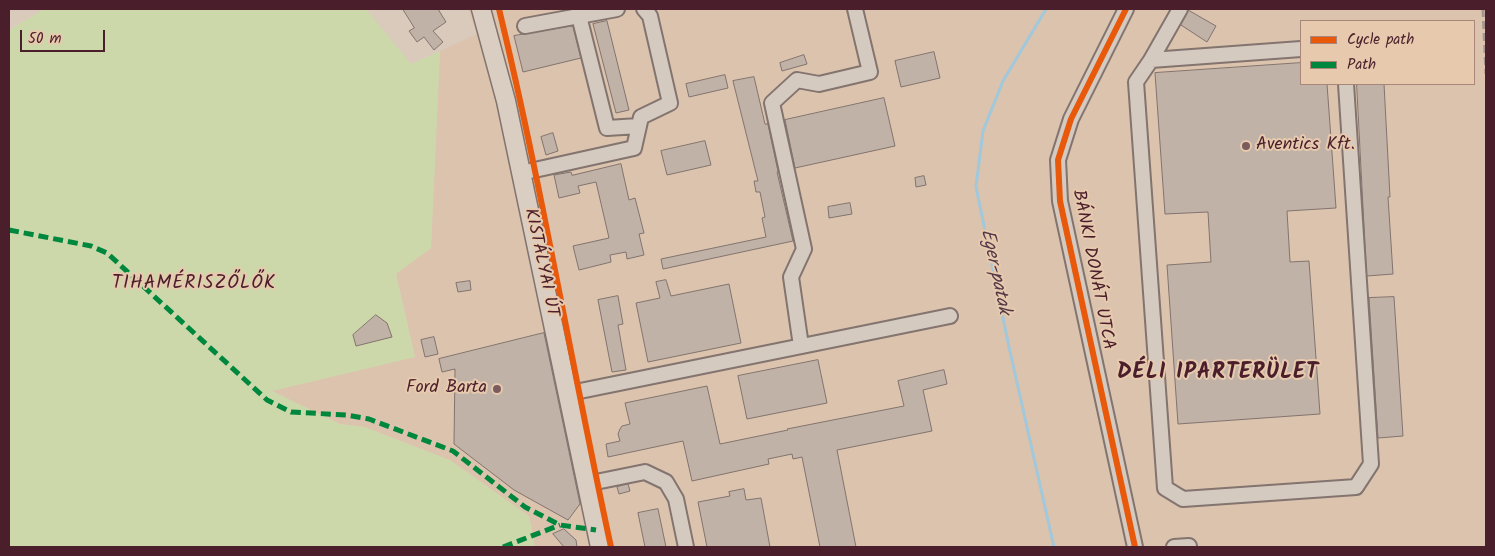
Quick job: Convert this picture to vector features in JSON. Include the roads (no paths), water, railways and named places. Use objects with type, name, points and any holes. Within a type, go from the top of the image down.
[{"type":"main road","name":"KISTÁLYAI ÚT","points":[[481,9],[506,101],[600,547]]},
{"type":"street","points":[[525,26],[617,9]]},
{"type":"street","points":[[521,174],[634,148],[641,117],[670,103],[650,16],[644,9]]},
{"type":"street","points":[[801,346],[791,277],[804,250],[772,103],[797,80],[819,84],[870,72],[855,9]]},
{"type":"street","name":"BÁNKI DONÁT UTCA","points":[[1126,9],[1071,119],[1058,160],[1060,201],[1135,547]]},
{"type":"street","points":[[1180,9],[1136,82],[1165,488],[1183,499],[1356,487],[1371,464],[1346,85]]},
{"type":"street","points":[[578,16],[607,128],[639,126]]},
{"type":"street","points":[[1151,60],[1300,49]]},
{"type":"street","points":[[568,396],[580,391],[950,316]]},
{"type":"street","points":[[586,484],[645,472],[666,482],[676,499],[686,547]]},
{"type":"street","points":[[1174,547],[1189,546]]},
{"type":"waterway","name":"Eger-patak","points":[[1046,9],[1003,81],[983,131],[976,187],[1009,347],[1054,547]]},
{"type":"railway","points":[[1483,9],[1486,74]]},
{"type":"place","name":"Aventics Kft.","points":[[1246,146]]},
{"type":"place","name":"Ford Barta","points":[[497,389]]},
{"type":"district","name":"TIHAMÉRISZŐLŐK","points":[[194,285]]},
{"type":"district","name":"DÉLI IPARTERÜLET","points":[[1218,374]]}]
